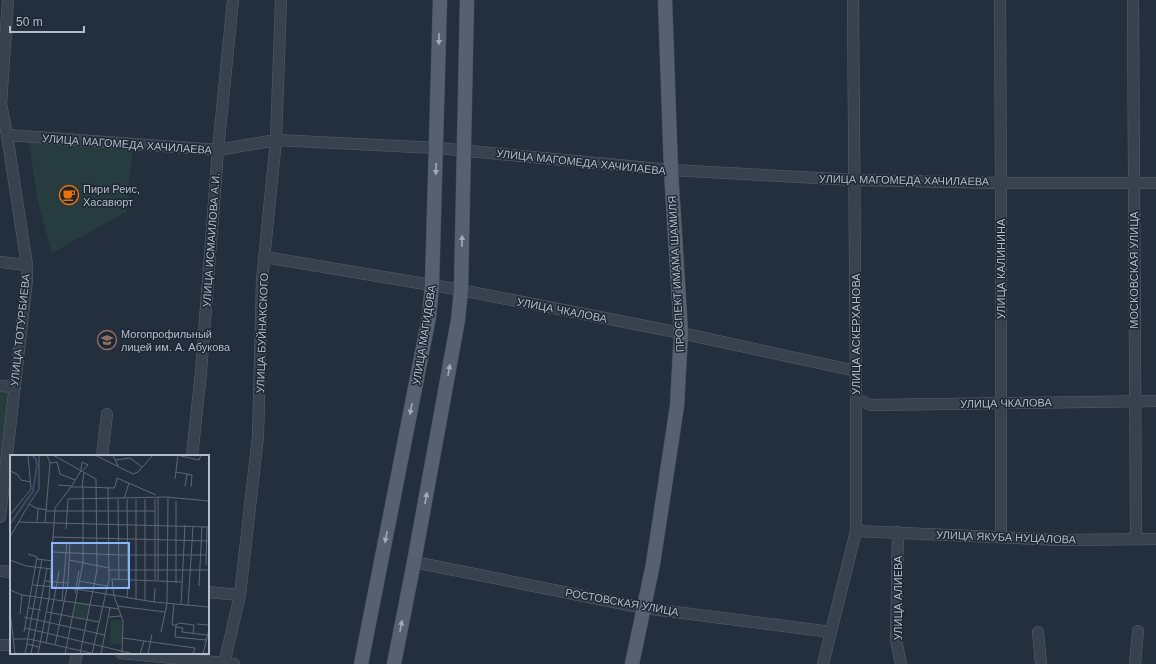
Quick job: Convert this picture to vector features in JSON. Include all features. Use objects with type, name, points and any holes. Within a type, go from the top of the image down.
[{"type":"main road","name":"УЛИЦА МАГИДОВА","points":[[361,664],[429,316],[432,285],[437,148],[440,0]]},
{"type":"main road","points":[[394,664],[458,320],[461,290],[467,0]]},
{"type":"main road","name":"ПРОСПЕКТ ИМАМА ШАМИЛЯ","points":[[632,664],[653,564],[677,406],[681,333],[671,170],[665,0]]},
{"type":"street","name":"УЛИЦА ТОТУРБИЕВА","points":[[0,518],[27,279],[27,265],[1,104],[8,0]]},
{"type":"street","name":"УЛИЦА ИСМАИЛОВА А.И.","points":[[192,455],[202,364],[218,150],[233,0]]},
{"type":"street","name":"УЛИЦА БУЙНАКСКОГО","points":[[228,664],[240,595],[258,436],[262,280],[276,140],[281,0]]},
{"type":"street","name":"УЛИЦА АСКЕРХАНОВА","points":[[823,664],[856,531],[853,0]]},
{"type":"street","name":"УЛИЦА КАЛИНИНА","points":[[1000,0],[1002,183],[1001,537]]},
{"type":"street","name":"МОСКОВСКАЯ УЛИЦА","points":[[1133,0],[1136,539]]},
{"type":"street","name":"УЛИЦА МАГОМЕДА ХАЧИЛАЕВА","points":[[7,135],[218,150],[276,140],[437,148],[671,170],[855,180],[1002,183],[1156,183]]},
{"type":"street","name":"УЛИЦА ЧКАЛОВА","points":[[265,257],[461,290],[681,333],[856,371]]},
{"type":"street","points":[[0,262],[27,265]]},
{"type":"street","points":[[0,386],[15,387]]},
{"type":"street","name":"УЛИЦА ЧКАЛОВА","points":[[856,398],[870,405],[1156,401]]},
{"type":"street","points":[[102,455],[107,414]]},
{"type":"street","name":"УЛИЦА ЯКУБА НУЦАЛОВА","points":[[856,531],[1062,540],[1156,539]]},
{"type":"street","name":"УЛИЦА АЛИЕВА","points":[[898,532],[896,640],[901,664]]},
{"type":"street","name":"РОСТОВСКАЯ УЛИЦА","points":[[414,562],[644,608],[831,632]]},
{"type":"street","points":[[0,571],[10,572]]},
{"type":"street","points":[[209,592],[240,595]]},
{"type":"street","points":[[1135,664],[1138,631]]},
{"type":"street","points":[[1038,632],[1041,664]]},
{"type":"street","points":[[75,664],[77,654]]},
{"type":"street","points":[[131,654],[228,664]]},
{"type":"green space","points":[[29,141],[133,149],[126,212],[52,253],[37,198]]},
{"type":"green space","points":[[0,390],[9,391],[0,482]]},
{"type":"place","name":"Пири Реис, Хасавюрт","points":[[69,195]]},
{"type":"place","name":"Могопрофильный лицей им. А. Абукова","points":[[107,340]]}]
